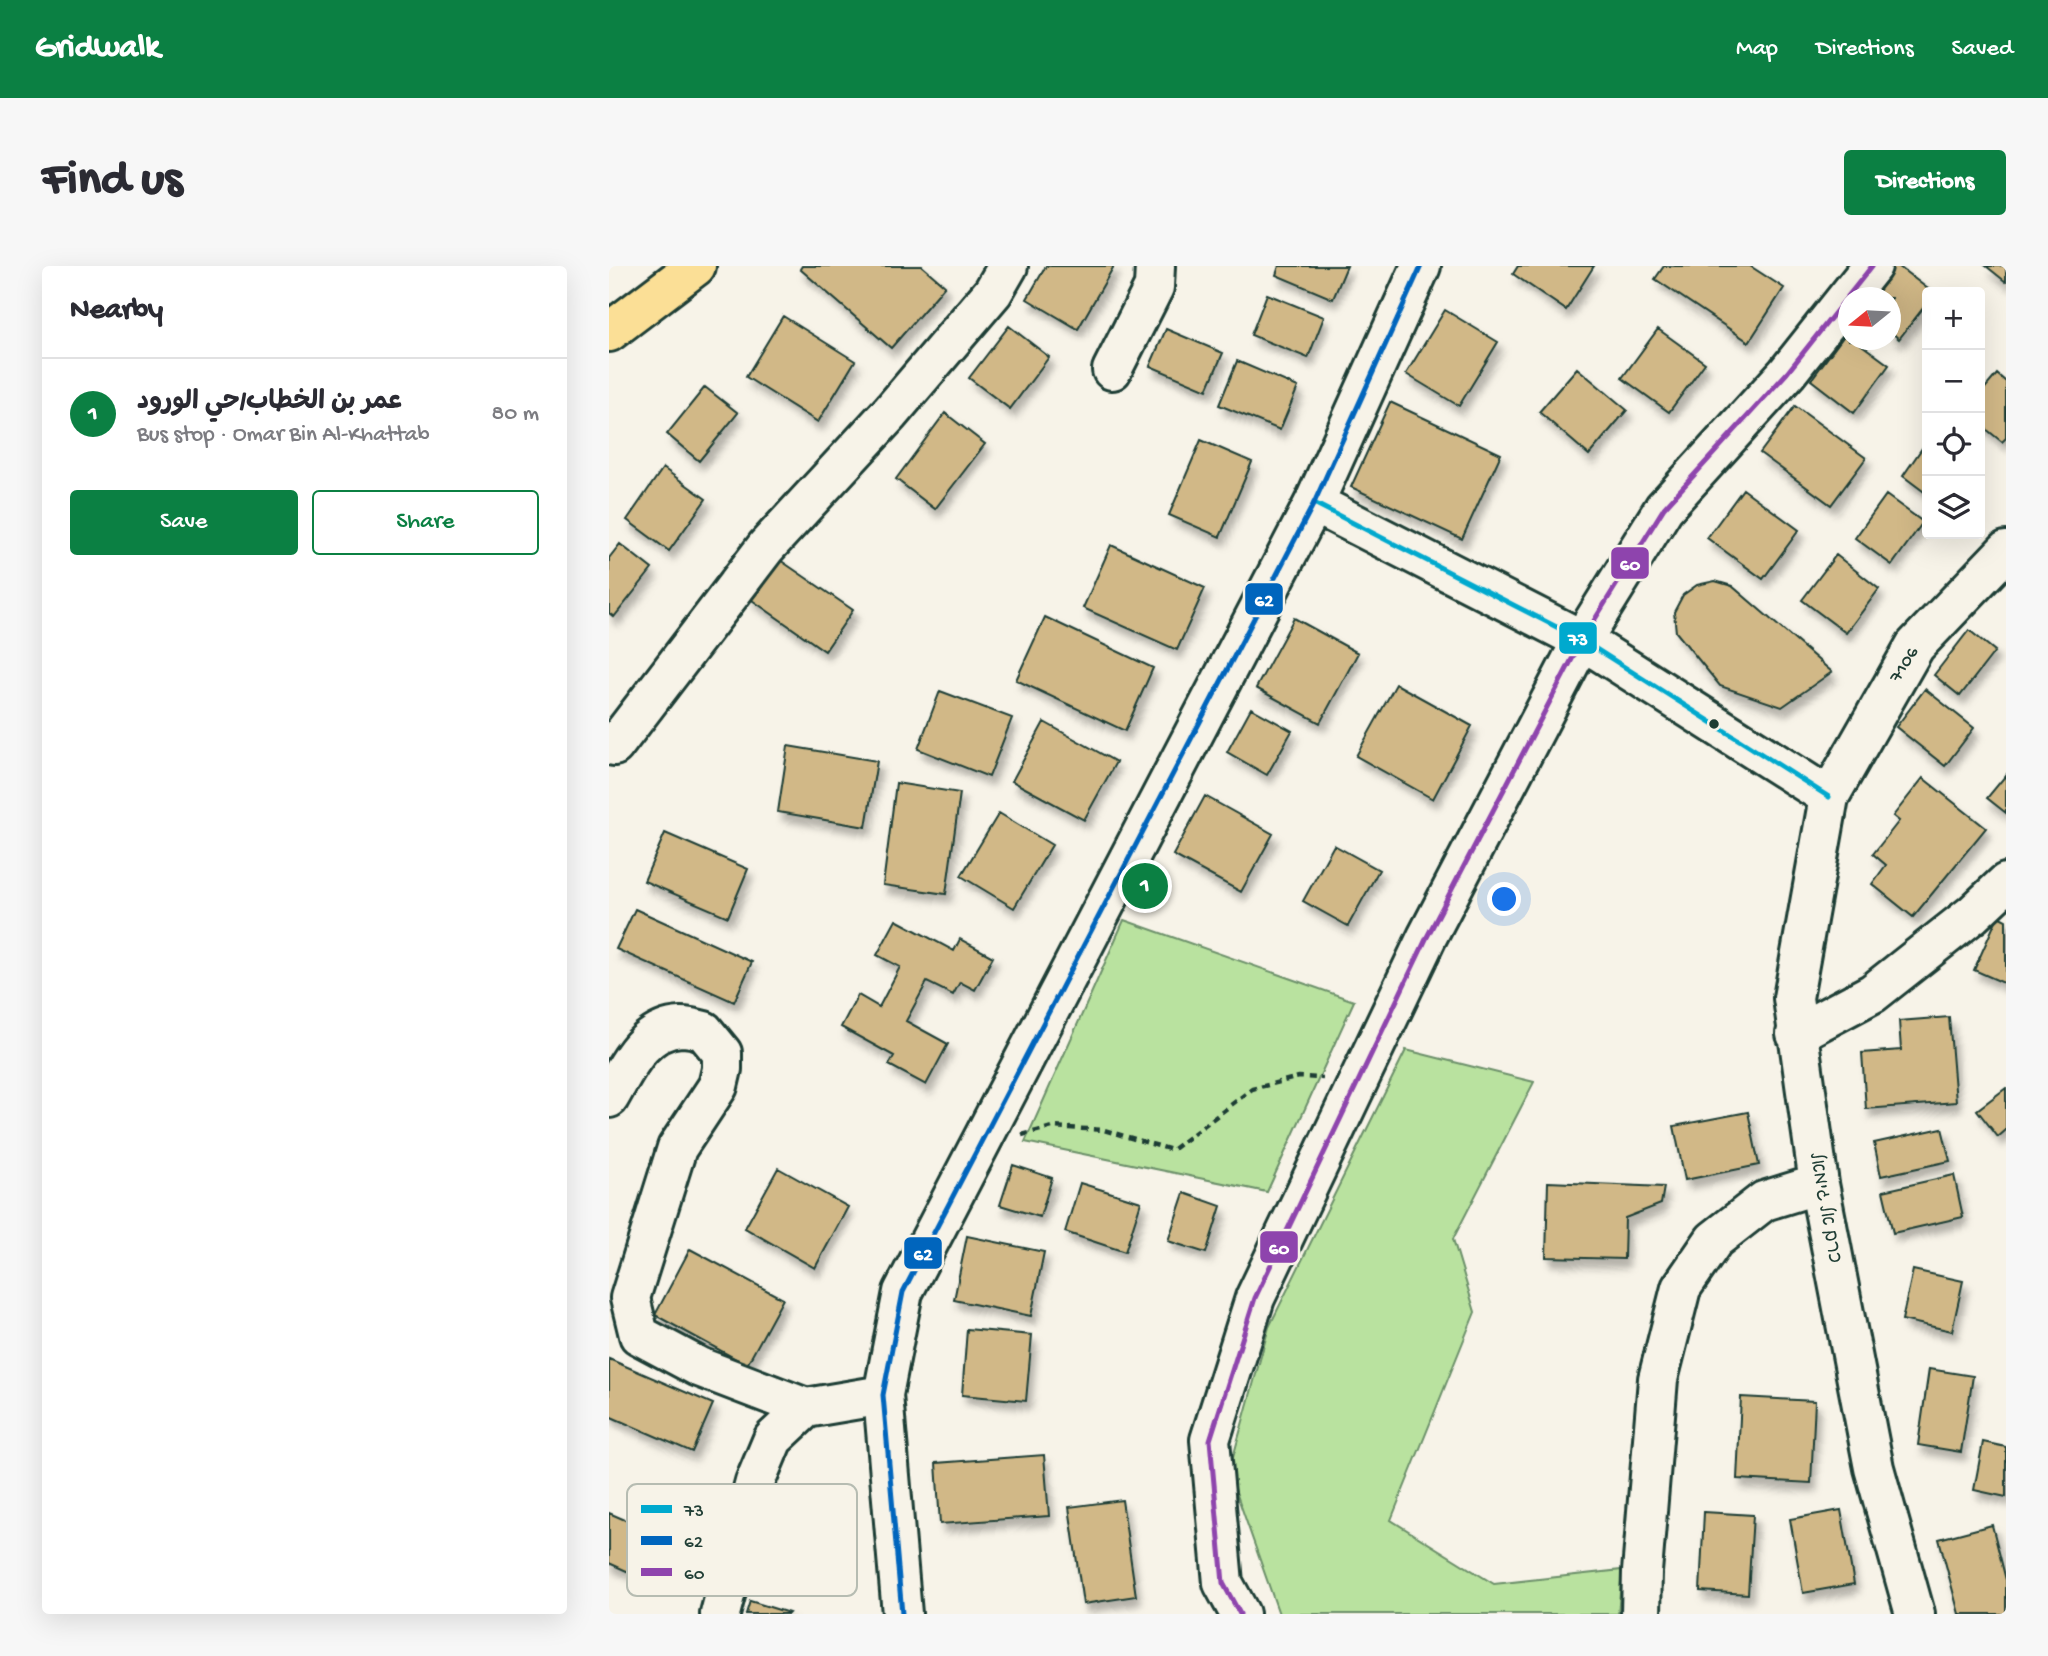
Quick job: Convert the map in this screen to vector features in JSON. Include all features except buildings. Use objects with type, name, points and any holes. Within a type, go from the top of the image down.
[{"type":"main road","points":[[609,332],[696,266]]},
{"type":"street","points":[[614,746],[766,547],[890,413],[993,292],[1008,266]]},
{"type":"street","points":[[1112,370],[1154,287],[1154,266]]},
{"type":"street","points":[[902,1614],[883,1395],[903,1292],[1314,503],[1421,266]]},
{"type":"street","points":[[1240,1614],[1223,1583],[1210,1440],[1255,1298],[1427,937],[1582,640],[1664,508],[1787,373],[1872,266]]},
{"type":"street","points":[[1314,503],[1582,640],[1829,797]]},
{"type":"street","name":"7106","points":[[1829,797],[1915,646],[2006,551]]},
{"type":"street","name":"כרם אל ג'מאל","points":[[1829,797],[1793,998],[1819,1184],[1874,1468],[1915,1614]]},
{"type":"street","points":[[1797,1034],[1873,993],[1973,914],[2006,883]]},
{"type":"street","points":[[609,1098],[638,1049],[659,1033],[681,1027],[703,1031],[722,1053],[718,1086],[677,1148],[630,1298],[639,1335],[699,1367],[806,1408],[883,1395]]},
{"type":"street","points":[[1641,1614],[1641,1572],[1658,1379],[1681,1288],[1714,1240],[1764,1201],[1819,1184]]},
{"type":"street","points":[[754,1484],[773,1438],[806,1408]]},
{"type":"street","points":[[720,1614],[725,1596]]},
{"type":"path","points":[[978,1147],[1052,1128],[1104,1130],[1172,1150],[1252,1089],[1299,1077],[1359,1081]]},
{"type":"green space","points":[[1124,920],[1354,1001],[1267,1192],[1025,1142]]},
{"type":"green space","points":[[1406,1050],[1534,1082],[1453,1239],[1475,1312],[1391,1520],[1494,1584],[1622,1570],[1618,1614],[1279,1614],[1229,1472],[1269,1327]]},
{"type":"transit line","name":"62","points":[[902,1614],[883,1395],[903,1292],[1314,503],[1421,266]]},
{"type":"transit line","name":"60","points":[[1240,1614],[1223,1583],[1210,1440],[1255,1298],[1427,937],[1582,640],[1664,508],[1787,373],[1872,266]]},
{"type":"transit line","name":"73","points":[[1314,503],[1582,640],[1829,797]]},
{"type":"place","name":"عمر بن الخطاب/حي الورود","points":[[1145,886]]}]
